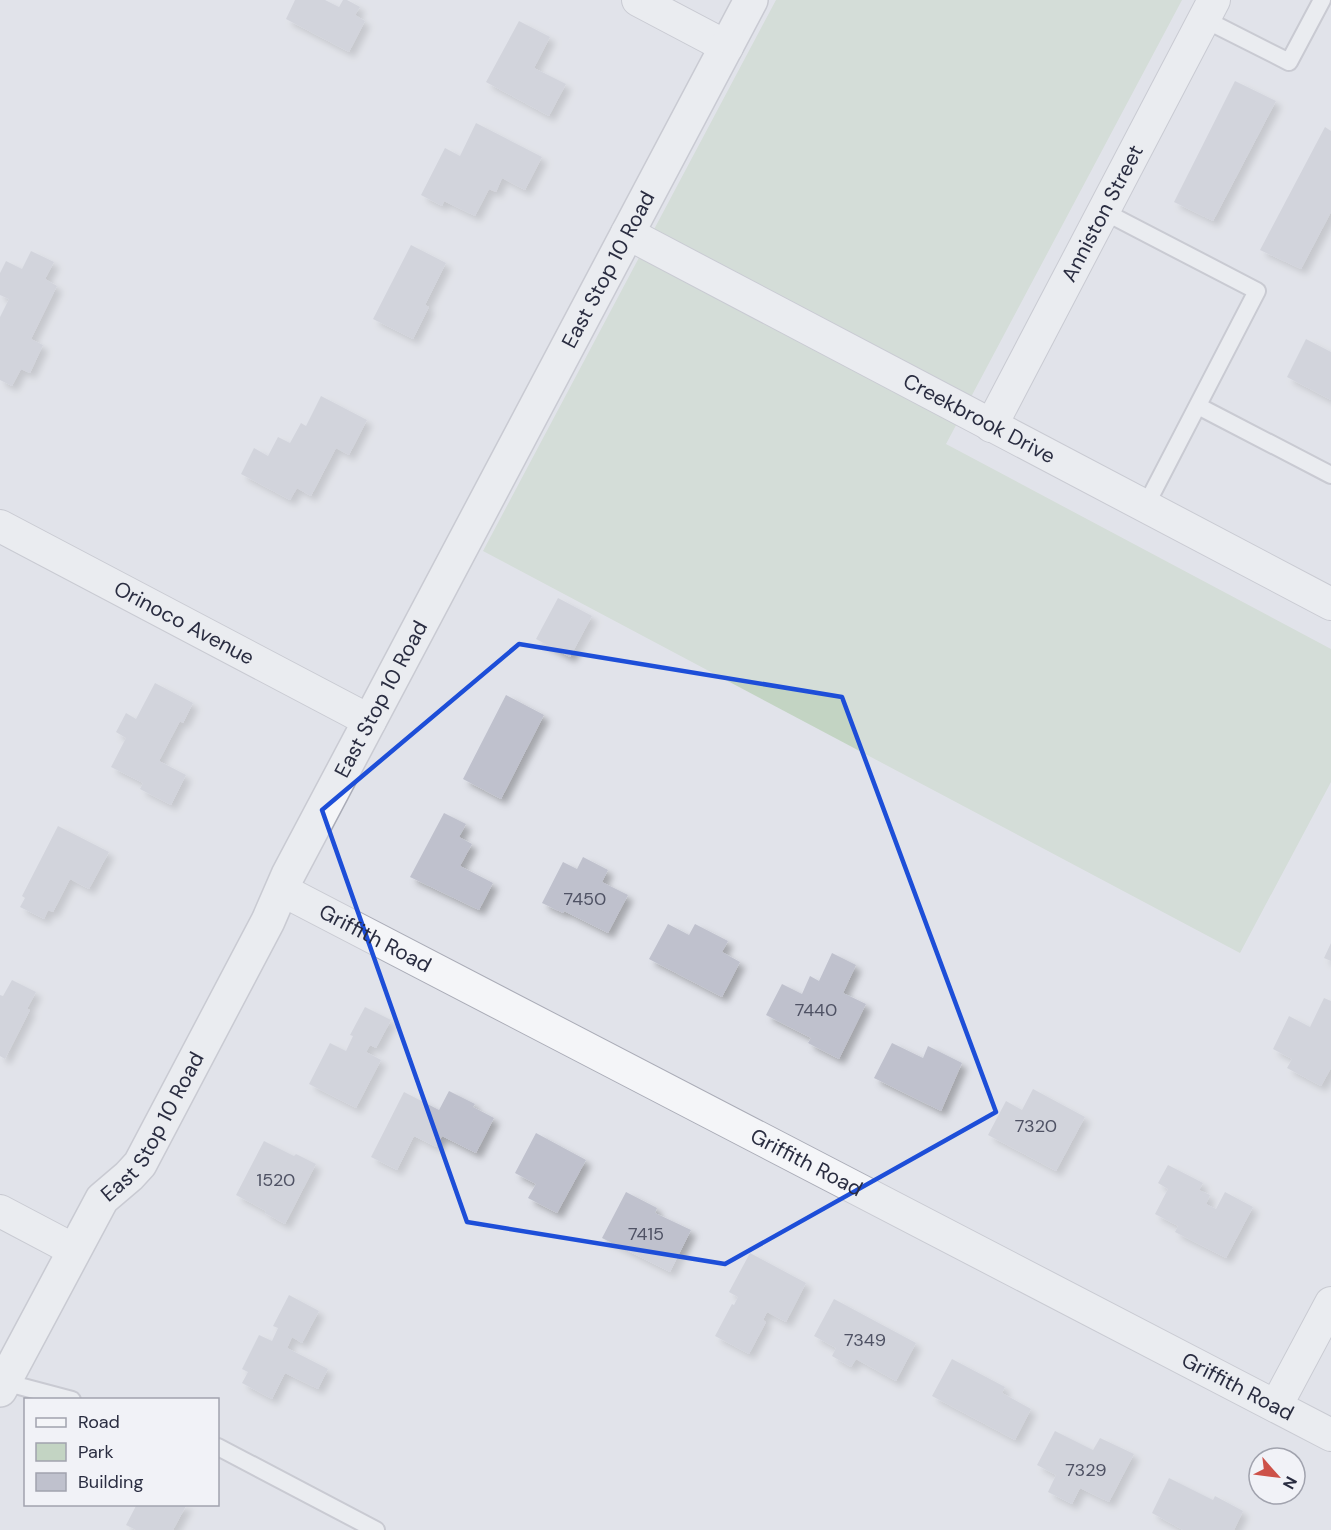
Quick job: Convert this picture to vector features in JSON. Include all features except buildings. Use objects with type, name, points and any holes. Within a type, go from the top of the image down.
[{"type":"street","points":[[638,0],[727,47]]},
{"type":"street","name":"East Stop 10 Road","points":[[2,1386],[102,1199],[141,1164],[268,921],[288,875],[751,0]]},
{"type":"street","name":"Anniston Street","points":[[991,426],[1209,9]]},
{"type":"street","name":"Creekbrook Drive","points":[[627,233],[1331,604]]},
{"type":"street","name":"Orinoco Avenue","points":[[0,526],[370,721]]},
{"type":"street","name":"Griffith Road","points":[[282,890],[1331,1435]]},
{"type":"street","points":[[0,1211],[74,1250]]},
{"type":"street","points":[[1276,1406],[1331,1303]]},
{"type":"lane","points":[[1209,9],[1289,62],[1322,0]]},
{"type":"lane","points":[[1103,211],[1257,291],[1145,507]]},
{"type":"lane","points":[[1198,406],[1331,475]]},
{"type":"lane","points":[[2,1386],[62,1398]]},
{"type":"lane","points":[[219,1448],[376,1530]]},
{"type":"highlighted area","points":[[519,644],[842,697],[996,1112],[725,1264],[467,1222],[322,810]]},
{"type":"green space","points":[[776,0],[1182,0],[946,444],[1331,649],[1331,782],[1240,953],[483,551]]}]
